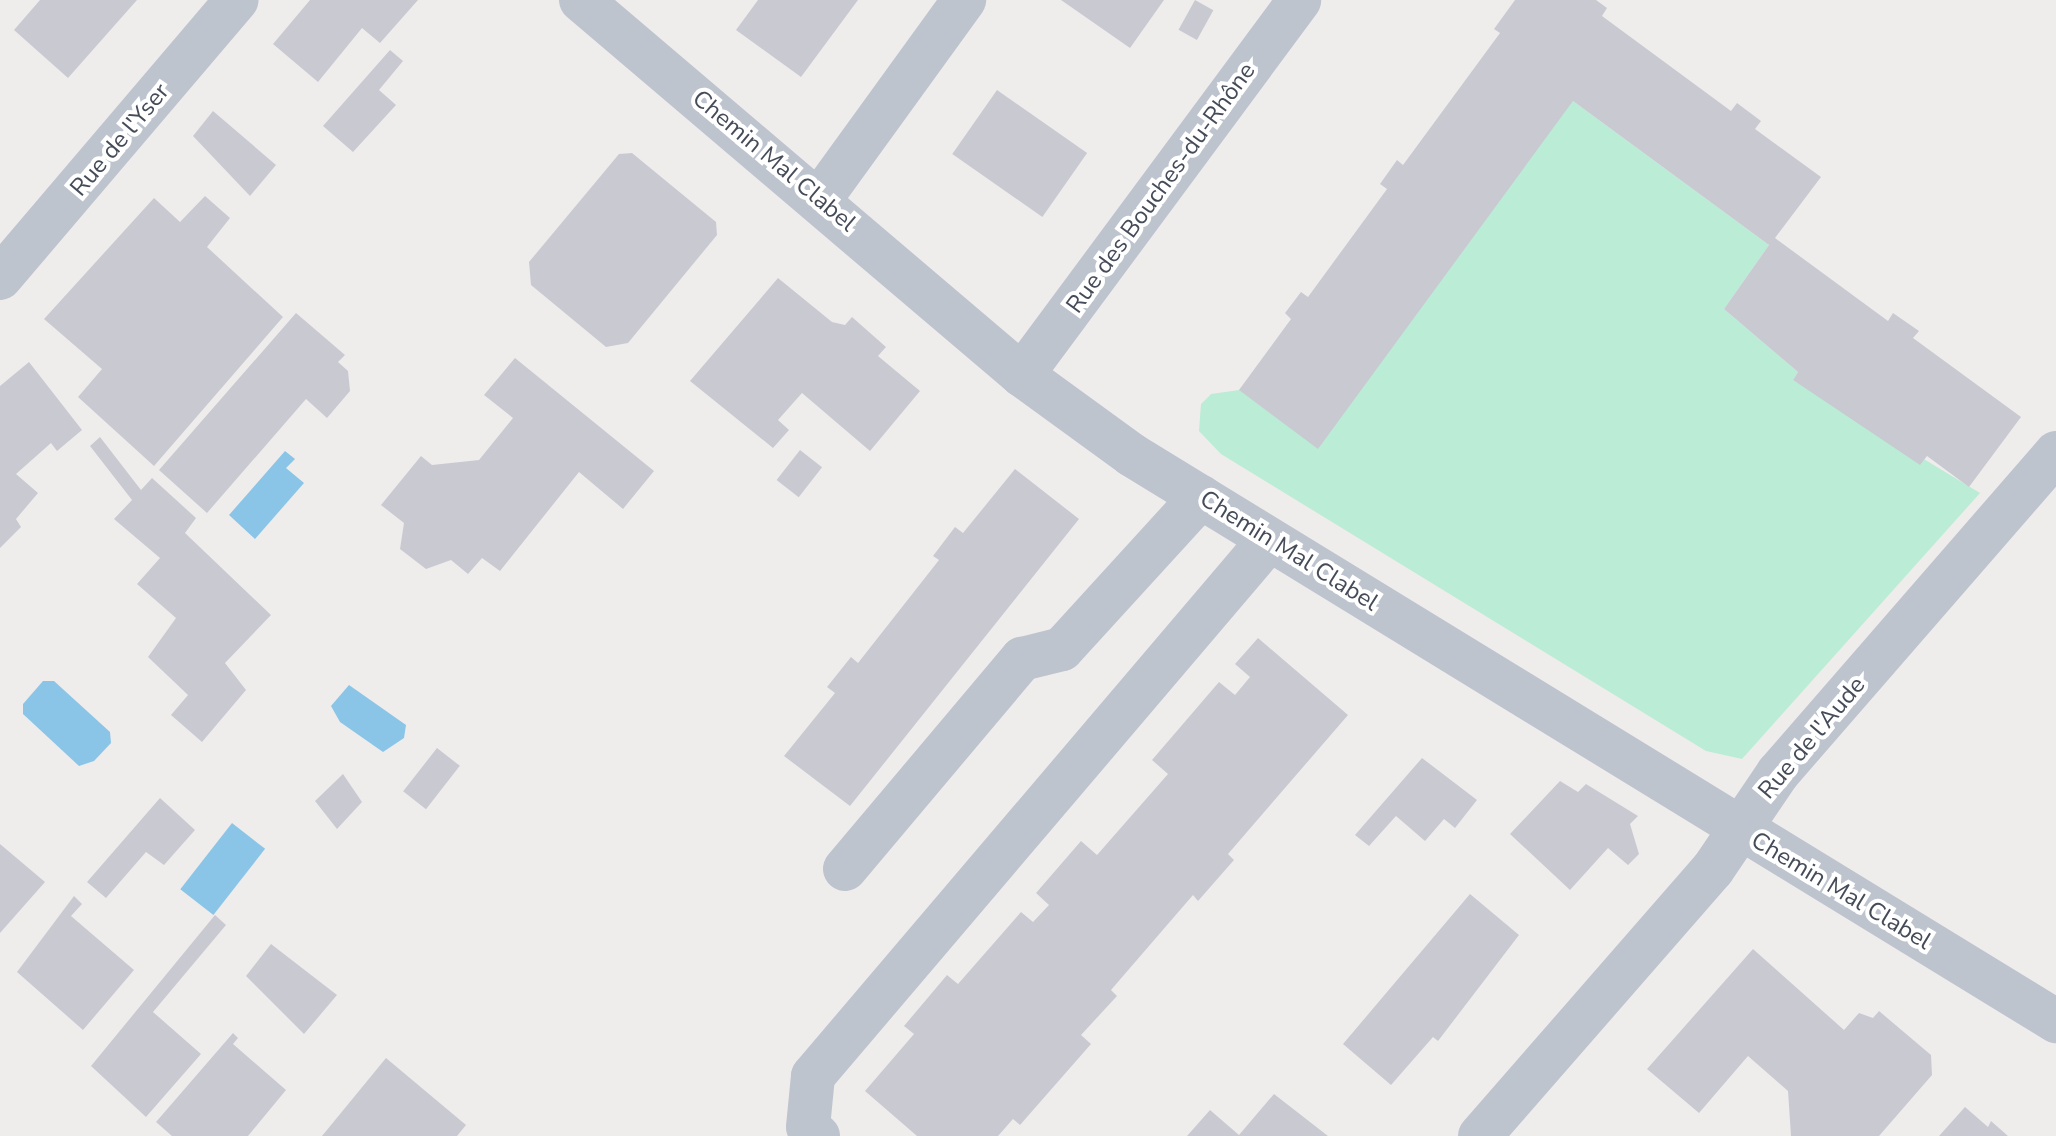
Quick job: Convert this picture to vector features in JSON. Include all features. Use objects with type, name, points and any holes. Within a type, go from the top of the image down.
[{"type":"street","name":"Rue de l'Yser","points":[[0,278],[237,0]]},
{"type":"street","name":"Chemin Mal Clabel","points":[[581,0],[820,199],[1022,375],[1269,540],[2056,1021]]},
{"type":"street","points":[[820,199],[964,0]]},
{"type":"street","name":"Rue des Bouches-du-Rhône","points":[[1022,375],[1299,0]]},
{"type":"street","name":"Rue de l'Aude","points":[[1480,1136],[1740,830],[1778,773],[2056,453]]},
{"type":"street","points":[[845,869],[1022,659],[1062,649],[1201,497]]},
{"type":"street","points":[[818,1136],[808,1127],[813,1076],[1269,540]]},
{"type":"green space","points":[[1573,101],[1769,245],[1724,309],[1798,372],[1793,380],[1980,493],[1742,759],[1706,751],[1221,454],[1199,431],[1201,404],[1211,394],[1239,390]]},
{"type":"water","points":[[285,451],[295,459],[286,468],[304,483],[255,539],[229,515]]},
{"type":"water","points":[[43,681],[54,681],[110,732],[111,743],[94,761],[79,766],[23,714],[23,704]]},
{"type":"water","points":[[349,685],[406,725],[404,738],[383,752],[340,722],[331,706]]},
{"type":"water","points":[[232,823],[265,849],[213,915],[180,889]]},
{"type":"building","points":[[40,0],[137,0],[68,78],[14,30]]},
{"type":"building","points":[[310,0],[418,0],[380,43],[362,28],[318,82],[273,44]]},
{"type":"building","points":[[758,0],[858,0],[801,77],[736,30]]},
{"type":"building","points":[[1061,0],[1164,0],[1130,48]]},
{"type":"building","points":[[1195,0],[1213,10],[1197,40],[1179,30]]},
{"type":"building","points":[[1515,0],[1596,0],[1607,8],[1602,16],[1731,111],[1737,103],[1761,121],[1755,129],[1821,177],[1775,238],[1888,321],[1893,313],[1919,331],[1913,338],[2021,417],[1969,487],[1927,456],[1920,465],[1793,380],[1798,372],[1724,309],[1769,245],[1573,101],[1318,449],[1239,390],[1291,319],[1285,313],[1301,292],[1308,297],[1387,189],[1380,184],[1397,160],[1403,165],[1500,33],[1494,29]]},
{"type":"building","points":[[390,50],[403,61],[379,90],[396,105],[353,152],[323,126]]},
{"type":"building","points":[[997,90],[1087,153],[1042,217],[952,154]]},
{"type":"building","points":[[213,111],[276,165],[250,196],[193,136]]},
{"type":"building","points":[[632,153],[716,222],[717,235],[628,343],[606,347],[531,285],[529,262],[619,154]]},
{"type":"building","points":[[205,196],[230,218],[207,247],[283,317],[154,466],[78,397],[102,369],[44,319],[154,198],[180,222]]},
{"type":"building","points":[[778,278],[832,322],[845,325],[852,317],[886,347],[878,356],[920,391],[870,451],[802,393],[778,420],[789,430],[773,448],[690,381]]},
{"type":"building","points":[[296,313],[345,355],[338,362],[348,371],[350,391],[327,418],[306,399],[207,513],[159,470]]},
{"type":"building","points":[[515,358],[654,471],[623,509],[579,472],[500,571],[482,558],[468,574],[451,560],[426,569],[400,549],[404,523],[381,505],[421,456],[432,465],[479,460],[513,418],[484,395]]},
{"type":"building","points":[[29,362],[82,430],[57,451],[51,443],[16,474],[38,493],[16,519],[21,527],[0,548],[0,386]]},
{"type":"building","points":[[100,437],[141,490],[152,478],[196,518],[185,533],[271,615],[225,663],[246,690],[202,742],[171,715],[188,695],[148,657],[176,618],[137,584],[160,558],[114,519],[132,500],[90,446]]},
{"type":"building","points":[[800,450],[822,467],[799,497],[777,480]]},
{"type":"building","points":[[1015,469],[1079,519],[850,806],[784,756],[835,693],[827,687],[851,657],[858,663],[939,560],[933,556],[955,527],[963,533]]},
{"type":"building","points":[[1258,638],[1348,715],[1228,854],[1234,860],[1198,901],[1193,895],[1111,990],[1117,996],[1081,1035],[1091,1044],[1020,1125],[1013,1119],[998,1136],[917,1136],[865,1091],[914,1034],[904,1026],[947,975],[958,984],[1021,912],[1033,922],[1049,905],[1036,893],[1081,841],[1097,855],[1168,774],[1152,760],[1219,682],[1235,695],[1250,677],[1235,664]]},
{"type":"building","points":[[437,748],[460,766],[426,809],[403,791]]},
{"type":"building","points":[[1422,758],[1477,800],[1455,828],[1444,819],[1425,841],[1396,816],[1369,846],[1355,835]]},
{"type":"building","points":[[343,774],[362,802],[337,829],[315,801]]},
{"type":"building","points":[[1560,781],[1578,792],[1586,784],[1638,816],[1630,824],[1639,854],[1628,865],[1608,848],[1570,890],[1510,834]]},
{"type":"building","points":[[160,798],[195,830],[164,865],[146,852],[106,898],[87,882]]},
{"type":"building","points":[[0,844],[45,882],[0,933]]},
{"type":"building","points":[[1470,894],[1519,935],[1438,1041],[1433,1037],[1391,1085],[1343,1044]]},
{"type":"building","points":[[74,896],[82,904],[71,916],[134,970],[83,1030],[17,972]]},
{"type":"building","points":[[215,915],[226,925],[153,1012],[201,1054],[146,1117],[91,1066]]},
{"type":"building","points":[[271,944],[337,995],[304,1034],[246,976]]},
{"type":"building","points":[[1753,949],[1844,1030],[1859,1013],[1873,1018],[1879,1011],[1931,1055],[1932,1075],[1879,1136],[1791,1136],[1788,1091],[1748,1056],[1699,1113],[1647,1069]]},
{"type":"building","points":[[233,1033],[238,1038],[233,1044],[286,1090],[248,1136],[172,1136],[156,1122]]},
{"type":"building","points":[[386,1058],[466,1125],[457,1136],[322,1136]]},
{"type":"building","points":[[1274,1094],[1328,1136],[1187,1136],[1210,1110],[1239,1135]]},
{"type":"building","points":[[1965,1107],[1988,1127],[1991,1121],[2008,1136],[1939,1136]]}]
